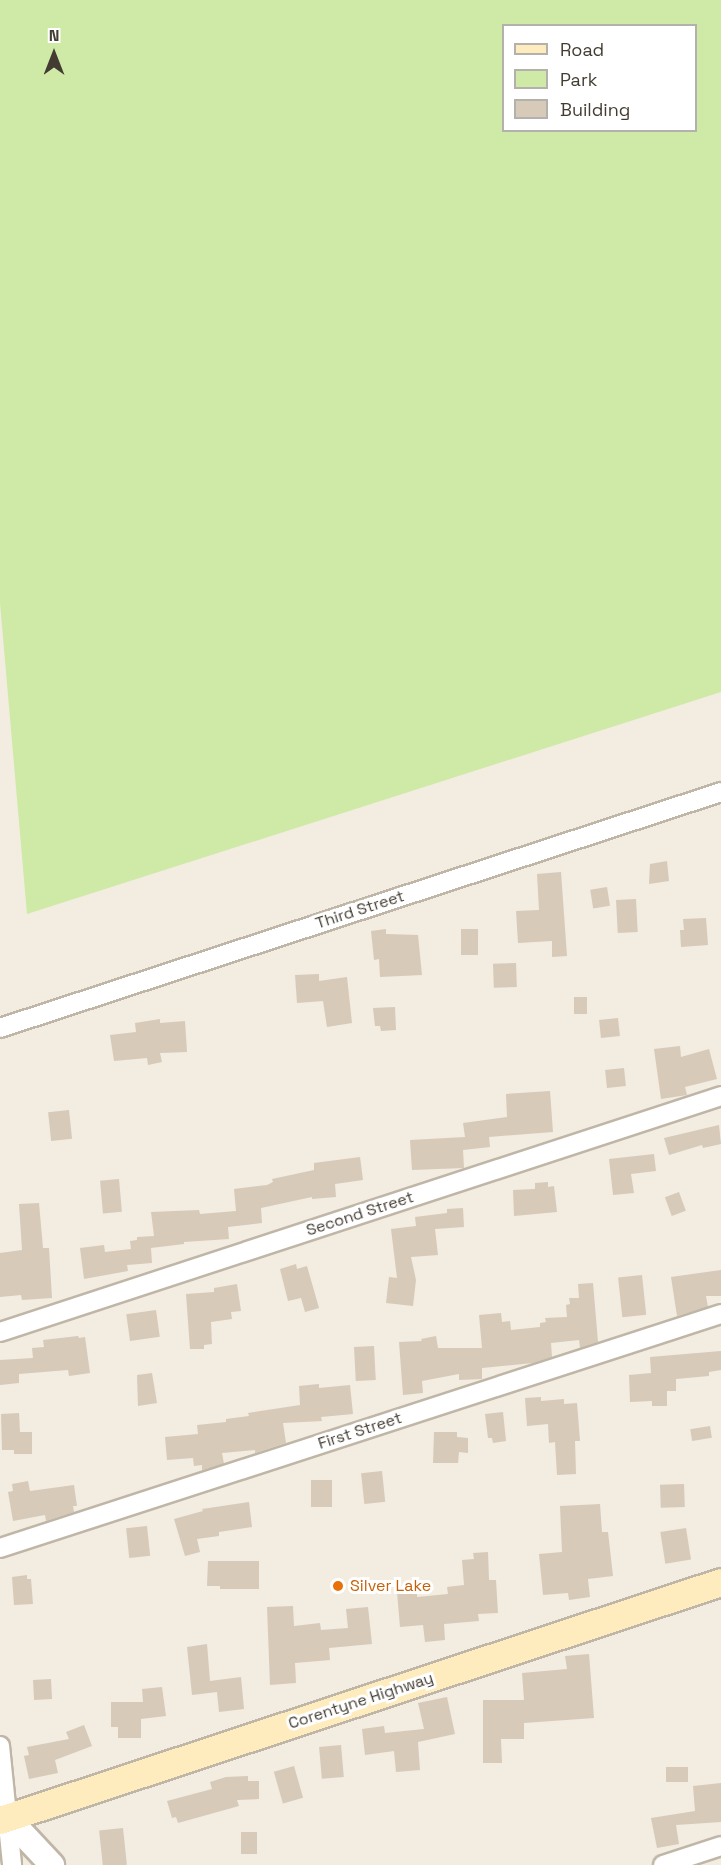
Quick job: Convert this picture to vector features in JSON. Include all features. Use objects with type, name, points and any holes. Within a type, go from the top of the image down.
[{"type":"main road","name":"Corentyne Highway","points":[[4,1819],[721,1582]]},
{"type":"street","name":"Third Street","points":[[0,1028],[721,792]]},
{"type":"street","name":"Second Street","points":[[0,1332],[721,1096]]},
{"type":"street","name":"First Street","points":[[0,1548],[721,1314]]},
{"type":"street","points":[[0,1746],[4,1819],[12,1865]]},
{"type":"street","points":[[4,1819],[52,1865]]},
{"type":"street","points":[[663,1865],[721,1846]]},
{"type":"green space","points":[[0,0],[721,0],[721,692],[27,914],[0,603]]},
{"type":"building","points":[[667,861],[669,881],[649,884],[650,864]]},
{"type":"building","points":[[561,872],[567,956],[552,957],[552,941],[518,943],[516,911],[539,910],[537,874]]},
{"type":"building","points":[[607,887],[610,906],[593,908],[590,890]]},
{"type":"building","points":[[636,899],[638,932],[618,933],[616,900]]},
{"type":"building","points":[[706,918],[708,945],[681,947],[680,930],[684,930],[683,919]]},
{"type":"building","points":[[386,929],[386,934],[418,935],[422,975],[380,977],[379,959],[374,960],[371,931]]},
{"type":"building","points":[[461,929],[478,929],[478,955],[461,955]]},
{"type":"building","points":[[516,963],[517,987],[494,988],[493,964]]},
{"type":"building","points":[[319,974],[319,981],[347,977],[352,1023],[327,1027],[323,1001],[297,1003],[295,975]]},
{"type":"building","points":[[574,997],[587,997],[587,1014],[574,1014]]},
{"type":"building","points":[[395,1007],[396,1030],[381,1031],[380,1026],[375,1026],[373,1008]]},
{"type":"building","points":[[618,1018],[620,1036],[601,1038],[599,1020]]},
{"type":"building","points":[[160,1019],[160,1023],[185,1021],[187,1052],[160,1053],[162,1062],[148,1065],[147,1058],[114,1061],[110,1035],[136,1032],[135,1023]]},
{"type":"building","points":[[680,1046],[681,1057],[709,1049],[717,1079],[685,1087],[687,1095],[661,1099],[654,1049]]},
{"type":"building","points":[[624,1068],[626,1086],[607,1088],[605,1070]]},
{"type":"building","points":[[550,1091],[553,1132],[489,1137],[490,1147],[463,1150],[464,1168],[412,1170],[410,1140],[465,1137],[463,1123],[507,1117],[506,1094]]},
{"type":"building","points":[[69,1110],[72,1139],[51,1141],[48,1112]]},
{"type":"building","points":[[719,1125],[721,1144],[703,1148],[702,1145],[669,1155],[664,1138]]},
{"type":"building","points":[[654,1154],[656,1171],[631,1174],[634,1193],[613,1195],[609,1159]]},
{"type":"building","points":[[360,1157],[363,1180],[335,1184],[336,1197],[312,1199],[312,1197],[261,1208],[262,1223],[228,1227],[229,1239],[184,1242],[184,1244],[151,1248],[152,1263],[127,1265],[128,1271],[84,1279],[80,1248],[104,1245],[105,1252],[131,1249],[130,1241],[137,1240],[137,1237],[154,1236],[151,1212],[199,1210],[200,1214],[236,1211],[234,1189],[267,1185],[273,1182],[272,1179],[314,1170],[314,1163]]},
{"type":"building","points":[[119,1179],[122,1212],[103,1214],[100,1181]]},
{"type":"building","points":[[548,1182],[548,1187],[554,1186],[557,1212],[514,1216],[513,1190],[535,1189],[535,1183]]},
{"type":"building","points":[[679,1192],[686,1211],[672,1216],[665,1197]]},
{"type":"building","points":[[39,1203],[43,1248],[49,1248],[52,1298],[22,1300],[21,1295],[0,1297],[0,1253],[22,1250],[19,1204]]},
{"type":"building","points":[[463,1208],[464,1227],[435,1229],[438,1255],[411,1257],[416,1280],[413,1306],[386,1303],[389,1277],[397,1278],[391,1229],[416,1226],[415,1217],[447,1213],[447,1209]]},
{"type":"building","points":[[296,1264],[297,1269],[307,1266],[319,1308],[305,1312],[301,1298],[288,1301],[280,1269]]},
{"type":"building","points":[[721,1270],[721,1296],[706,1296],[708,1307],[677,1316],[671,1277]]},
{"type":"building","points":[[642,1275],[646,1315],[622,1317],[618,1278]]},
{"type":"building","points":[[593,1283],[598,1342],[580,1348],[579,1340],[551,1343],[552,1357],[533,1363],[482,1368],[482,1379],[459,1380],[459,1374],[422,1381],[423,1393],[403,1395],[399,1342],[422,1341],[421,1339],[436,1336],[438,1348],[482,1348],[479,1315],[501,1313],[502,1322],[510,1321],[511,1330],[540,1327],[540,1323],[546,1322],[545,1318],[567,1317],[566,1305],[570,1304],[569,1298],[579,1298],[578,1284]]},
{"type":"building","points":[[237,1284],[241,1311],[231,1312],[232,1319],[211,1322],[212,1344],[204,1345],[204,1349],[190,1349],[186,1294],[214,1292],[214,1288]]},
{"type":"building","points":[[156,1310],[160,1337],[130,1341],[126,1314]]},
{"type":"building","points":[[78,1336],[79,1338],[85,1337],[90,1373],[69,1376],[68,1370],[19,1374],[19,1383],[0,1385],[0,1360],[33,1358],[32,1348],[44,1347],[43,1340]]},
{"type":"building","points":[[374,1346],[376,1380],[356,1381],[354,1347]]},
{"type":"building","points":[[721,1351],[721,1370],[709,1372],[709,1376],[676,1379],[676,1391],[667,1391],[667,1406],[652,1406],[652,1401],[630,1402],[629,1375],[651,1373],[650,1357]]},
{"type":"building","points":[[152,1373],[157,1403],[138,1406],[137,1375]]},
{"type":"building","points":[[319,1384],[319,1388],[350,1385],[353,1414],[321,1417],[322,1421],[283,1423],[286,1443],[255,1453],[255,1450],[222,1453],[224,1464],[202,1470],[202,1465],[194,1466],[193,1458],[167,1460],[165,1437],[198,1434],[197,1425],[226,1422],[226,1419],[249,1416],[248,1413],[300,1405],[299,1386]]},
{"type":"building","points":[[541,1397],[541,1401],[564,1399],[564,1404],[577,1403],[580,1441],[575,1441],[576,1474],[557,1475],[555,1442],[549,1443],[548,1424],[527,1426],[525,1398]]},
{"type":"building","points":[[503,1412],[506,1441],[493,1443],[492,1438],[488,1438],[485,1414]]},
{"type":"building","points":[[19,1413],[20,1432],[32,1432],[32,1454],[14,1454],[14,1450],[2,1450],[1,1414]]},
{"type":"building","points":[[710,1426],[712,1438],[692,1441],[690,1429]]},
{"type":"building","points":[[434,1432],[457,1432],[457,1437],[468,1438],[468,1453],[459,1452],[458,1463],[433,1463]]},
{"type":"building","points":[[382,1471],[385,1502],[364,1504],[361,1473]]},
{"type":"building","points":[[311,1480],[332,1480],[332,1507],[311,1507]]},
{"type":"building","points":[[28,1481],[30,1491],[74,1485],[77,1506],[73,1506],[74,1512],[46,1521],[45,1515],[13,1521],[8,1492],[13,1491],[12,1484]]},
{"type":"building","points":[[684,1484],[685,1507],[661,1508],[660,1485]]},
{"type":"building","points":[[249,1502],[252,1527],[219,1532],[219,1536],[197,1539],[200,1552],[185,1556],[174,1519],[203,1511],[202,1509]]},
{"type":"building","points":[[600,1504],[602,1532],[608,1532],[613,1576],[588,1579],[590,1597],[569,1600],[568,1593],[543,1595],[539,1554],[562,1552],[560,1506]]},
{"type":"building","points":[[147,1526],[150,1556],[129,1558],[126,1528]]},
{"type":"building","points":[[686,1528],[691,1560],[665,1564],[660,1532]]},
{"type":"building","points":[[488,1552],[489,1580],[496,1580],[498,1613],[478,1614],[479,1621],[444,1624],[445,1640],[425,1642],[423,1625],[400,1627],[397,1592],[417,1590],[417,1597],[448,1594],[447,1587],[464,1585],[462,1560],[474,1559],[473,1553]]},
{"type":"building","points":[[208,1561],[259,1561],[259,1589],[220,1589],[220,1586],[207,1586]]},
{"type":"building","points":[[27,1575],[27,1579],[31,1579],[33,1604],[14,1605],[12,1577]]},
{"type":"building","points":[[293,1606],[294,1626],[320,1623],[321,1630],[348,1628],[346,1609],[368,1607],[372,1644],[329,1648],[330,1660],[295,1663],[296,1683],[270,1685],[267,1607]]},
{"type":"building","points":[[207,1644],[210,1681],[241,1677],[244,1709],[219,1712],[217,1692],[192,1695],[187,1647]]},
{"type":"building","points":[[589,1654],[594,1718],[524,1723],[524,1739],[501,1739],[502,1763],[483,1763],[483,1700],[524,1700],[522,1673],[567,1669],[565,1656]]},
{"type":"building","points":[[51,1679],[52,1699],[34,1700],[33,1680]]},
{"type":"building","points":[[162,1687],[166,1716],[141,1719],[141,1738],[118,1738],[118,1727],[111,1727],[111,1702],[143,1702],[142,1689]]},
{"type":"building","points":[[447,1697],[455,1734],[418,1742],[420,1770],[396,1772],[394,1751],[365,1755],[362,1729],[384,1726],[385,1733],[424,1729],[418,1703]]},
{"type":"building","points":[[84,1725],[92,1746],[55,1760],[58,1773],[29,1779],[24,1756],[29,1755],[27,1747],[69,1739],[66,1732]]},
{"type":"building","points":[[341,1745],[344,1777],[322,1779],[319,1747]]},
{"type":"building","points":[[294,1766],[303,1798],[283,1804],[274,1772]]},
{"type":"building","points":[[666,1767],[688,1767],[688,1782],[666,1782]]},
{"type":"building","points":[[248,1776],[248,1781],[259,1781],[259,1799],[237,1800],[239,1806],[178,1823],[176,1817],[172,1818],[167,1801],[212,1789],[210,1782],[226,1777]]},
{"type":"building","points":[[721,1783],[721,1822],[676,1825],[679,1844],[657,1848],[651,1818],[695,1811],[693,1786]]},
{"type":"building","points":[[123,1828],[127,1865],[103,1865],[99,1831]]},
{"type":"building","points":[[241,1832],[257,1832],[257,1854],[241,1854]]},
{"type":"place","name":"Silver Lake","points":[[338,1586]]}]
